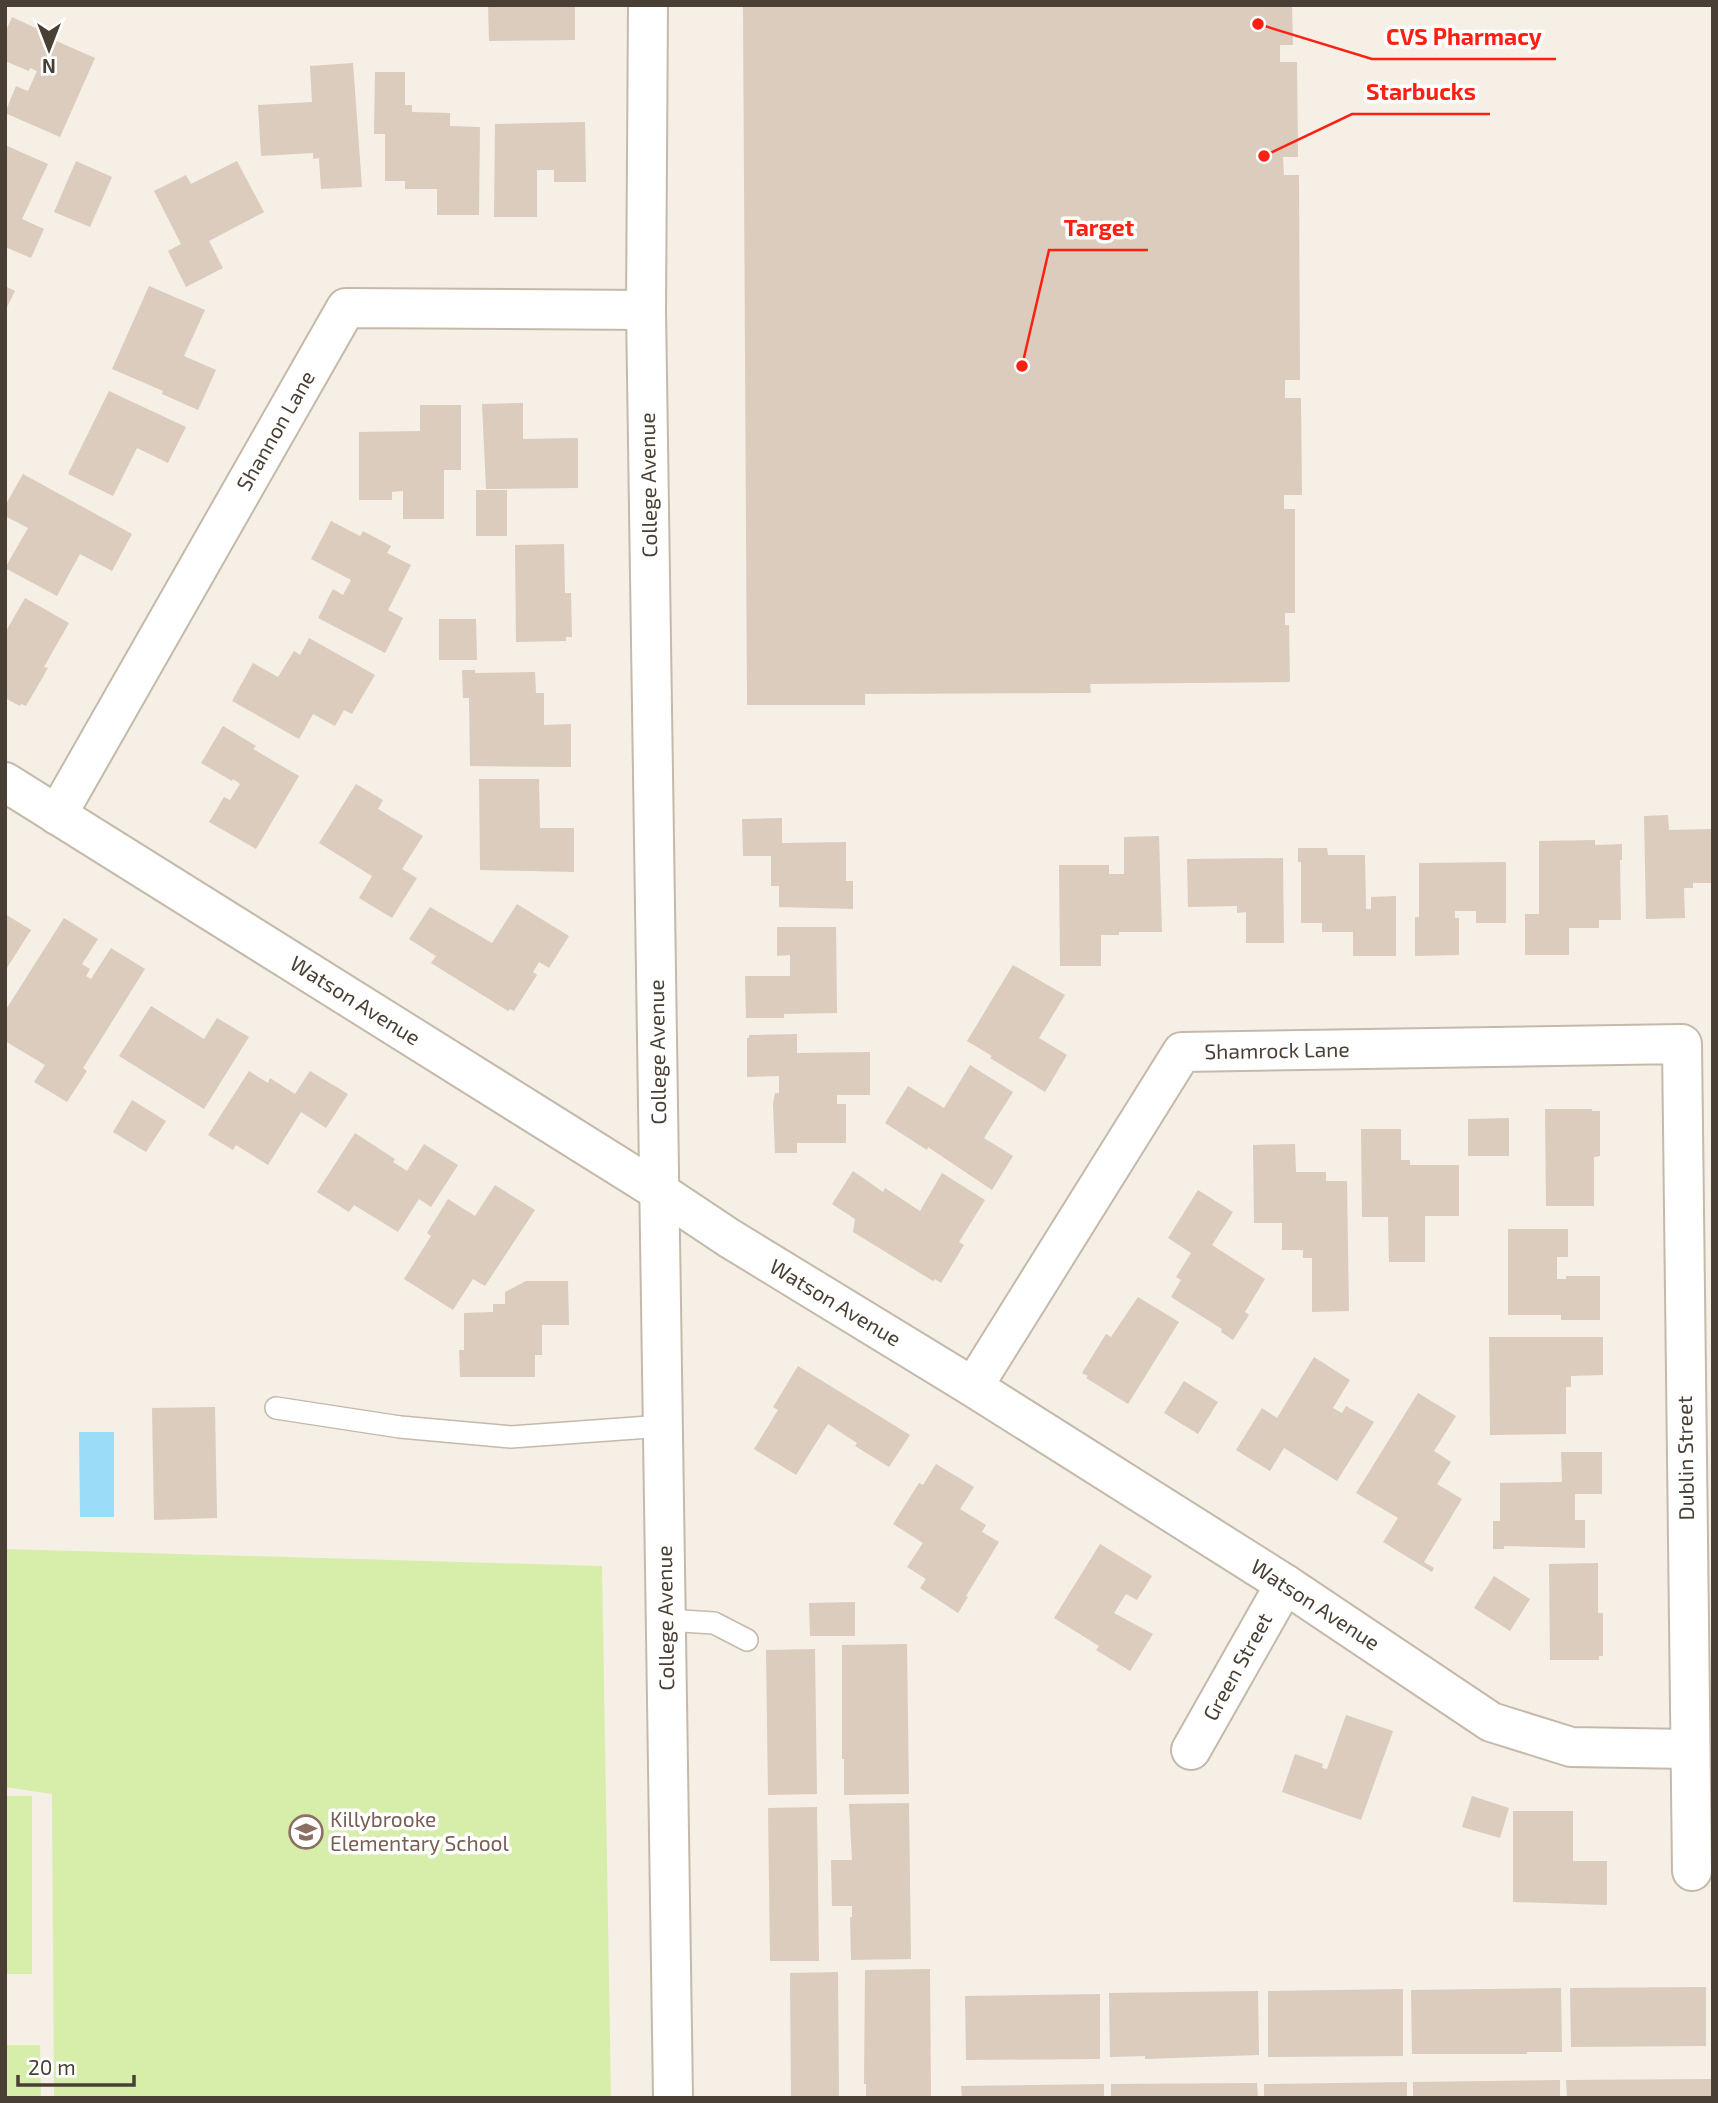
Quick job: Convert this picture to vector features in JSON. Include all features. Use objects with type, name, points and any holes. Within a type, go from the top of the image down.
[{"type":"street","name":"College Avenue","points":[[648,5],[646,310],[673,2098]]},
{"type":"street","name":"Shannon Lane","points":[[57,815],[346,308],[646,310]]},
{"type":"street","name":"Watson Avenue","points":[[5,782],[1285,1584],[1491,1722],[1571,1747],[1689,1749]]},
{"type":"street","name":"Shamrock Lane","points":[[973,1387],[1182,1052],[1682,1044]]},
{"type":"street","name":"Dublin Street","points":[[1682,1044],[1692,1871]]},
{"type":"street","name":"Green Street","points":[[1191,1750],[1285,1584]]},
{"type":"lane","points":[[276,1408],[400,1427],[511,1437],[663,1426]]},
{"type":"lane","points":[[666,1620],[714,1623],[747,1640]]},
{"type":"green space","name":"Killybrooke Elementary School","points":[[5,1549],[602,1566],[611,2098],[54,2098],[52,1794],[5,1787]]},
{"type":"green space","points":[[5,1796],[32,1796],[32,1974],[5,1974]]},
{"type":"green space","points":[[5,2045],[40,2045],[41,2098],[5,2098]]},
{"type":"water","points":[[79,1432],[114,1432],[114,1517],[80,1517]]},
{"type":"building","points":[[488,5],[575,5],[575,40],[489,41]]},
{"type":"building","points":[[743,5],[1292,5],[1293,45],[1280,45],[1280,62],[1297,62],[1298,157],[1283,157],[1284,175],[1299,175],[1300,380],[1285,380],[1285,398],[1301,398],[1302,495],[1284,495],[1284,509],[1295,509],[1295,613],[1285,613],[1285,625],[1289,625],[1290,682],[1090,684],[1091,693],[865,694],[865,705],[747,705]]},
{"type":"building","points":[[12,17],[46,33],[45,36],[95,58],[60,137],[5,113],[16,86],[28,91],[37,71],[30,68],[29,71],[5,61],[5,33]]},
{"type":"building","points":[[353,63],[362,187],[321,189],[319,158],[313,159],[313,153],[261,156],[258,105],[312,102],[310,66]]},
{"type":"building","points":[[375,72],[405,72],[405,105],[412,105],[412,112],[450,113],[450,126],[480,127],[479,215],[437,215],[437,189],[405,189],[405,181],[385,181],[385,134],[374,134]]},
{"type":"building","points":[[585,122],[586,182],[554,182],[554,170],[537,170],[537,217],[494,217],[495,124]]},
{"type":"building","points":[[5,145],[48,164],[22,219],[44,229],[31,258],[5,247]]},
{"type":"building","points":[[76,161],[112,177],[90,227],[54,212]]},
{"type":"building","points":[[237,161],[264,212],[209,241],[223,268],[186,287],[168,251],[181,244],[154,191],[186,175],[191,184]]},
{"type":"building","points":[[5,286],[15,291],[5,311]]},
{"type":"building","points":[[149,286],[205,310],[184,356],[216,370],[198,410],[112,369]]},
{"type":"building","points":[[109,391],[186,427],[168,463],[137,448],[113,496],[68,474]]},
{"type":"building","points":[[523,403],[523,439],[578,438],[578,488],[486,489],[482,404]]},
{"type":"building","points":[[420,405],[461,405],[461,470],[444,470],[444,519],[403,519],[403,491],[392,492],[392,500],[359,500],[359,432],[420,431]]},
{"type":"building","points":[[23,474],[132,534],[112,571],[80,554],[57,596],[5,568],[28,528],[5,516],[5,506]]},
{"type":"building","points":[[476,490],[507,490],[507,536],[476,536]]},
{"type":"building","points":[[331,521],[360,536],[363,531],[391,546],[387,553],[411,565],[388,610],[403,618],[385,653],[318,618],[333,589],[343,595],[351,580],[311,559]]},
{"type":"building","points":[[564,544],[565,593],[571,593],[572,637],[566,637],[566,641],[516,642],[515,545]]},
{"type":"building","points":[[25,598],[69,623],[26,706],[20,706],[5,698],[5,633]]},
{"type":"building","points":[[439,619],[476,619],[477,660],[439,660]]},
{"type":"building","points":[[309,638],[375,675],[352,714],[344,710],[335,726],[313,714],[299,739],[232,701],[253,663],[278,677],[294,651],[300,655]]},
{"type":"building","points":[[462,670],[475,670],[475,673],[535,672],[536,693],[544,693],[544,725],[571,724],[571,767],[470,766],[469,698],[463,698]]},
{"type":"building","points":[[223,726],[256,746],[253,749],[299,776],[256,849],[209,822],[224,797],[230,800],[240,784],[201,763]]},
{"type":"building","points":[[479,779],[539,779],[540,828],[574,828],[574,872],[480,870]]},
{"type":"building","points":[[356,784],[383,800],[378,809],[423,836],[402,869],[417,878],[392,918],[359,898],[372,876],[319,843]]},
{"type":"building","points":[[1668,815],[1669,830],[1713,829],[1713,883],[1693,883],[1693,888],[1684,888],[1685,918],[1646,919],[1644,816]]},
{"type":"building","points":[[782,818],[782,843],[846,842],[846,881],[853,881],[853,909],[779,907],[779,886],[771,886],[771,856],[743,856],[742,819]]},
{"type":"building","points":[[1159,836],[1162,932],[1119,932],[1119,935],[1101,935],[1101,966],[1060,966],[1059,865],[1109,865],[1109,874],[1124,874],[1124,837]]},
{"type":"building","points":[[1595,840],[1595,845],[1622,844],[1621,920],[1599,920],[1599,928],[1569,928],[1569,955],[1525,955],[1525,914],[1539,914],[1539,841]]},
{"type":"building","points":[[1298,848],[1327,848],[1328,855],[1365,855],[1366,909],[1371,909],[1371,897],[1396,896],[1396,956],[1353,956],[1353,932],[1322,932],[1322,923],[1301,923],[1301,862],[1298,862]]},
{"type":"building","points":[[1283,858],[1284,943],[1246,943],[1246,912],[1237,913],[1237,906],[1188,907],[1187,859]]},
{"type":"building","points":[[1506,862],[1506,923],[1476,923],[1476,911],[1455,911],[1455,918],[1459,918],[1459,955],[1415,956],[1415,917],[1419,917],[1419,863]]},
{"type":"building","points":[[517,904],[569,936],[549,968],[539,962],[533,972],[537,975],[514,1011],[508,1011],[431,963],[436,956],[409,939],[430,907],[492,943]]},
{"type":"building","points":[[5,914],[31,930],[5,971]]},
{"type":"building","points":[[64,918],[98,939],[82,964],[90,969],[86,976],[91,979],[111,948],[145,969],[83,1068],[87,1071],[67,1102],[34,1082],[45,1065],[5,1041],[5,1011]]},
{"type":"building","points":[[777,927],[836,927],[837,1013],[746,1018],[745,976],[790,976],[790,955],[777,956]]},
{"type":"building","points":[[1013,965],[1065,995],[1039,1038],[1067,1055],[1045,1092],[967,1041]]},
{"type":"building","points":[[151,1006],[204,1039],[217,1018],[249,1037],[204,1109],[119,1056]]},
{"type":"building","points":[[797,1034],[797,1053],[870,1052],[870,1095],[837,1095],[837,1104],[846,1104],[846,1143],[797,1143],[797,1153],[775,1153],[773,1104],[775,1093],[779,1093],[779,1076],[747,1077],[747,1038],[749,1035]]},
{"type":"building","points":[[970,1065],[1013,1092],[984,1138],[1013,1156],[992,1190],[928,1147],[927,1150],[885,1123],[908,1086],[944,1108]]},
{"type":"building","points":[[249,1071],[268,1083],[270,1078],[295,1094],[310,1071],[348,1094],[326,1128],[301,1112],[268,1165],[236,1145],[233,1150],[208,1135]]},
{"type":"building","points":[[132,1100],[166,1121],[146,1152],[113,1132]]},
{"type":"building","points":[[1545,1109],[1600,1111],[1600,1156],[1594,1157],[1594,1206],[1546,1206]]},
{"type":"building","points":[[1509,1118],[1509,1156],[1468,1156],[1468,1119]]},
{"type":"building","points":[[1361,1129],[1401,1129],[1401,1160],[1410,1160],[1410,1165],[1459,1165],[1459,1216],[1425,1216],[1425,1262],[1389,1262],[1388,1217],[1362,1217]]},
{"type":"building","points":[[355,1133],[395,1159],[393,1162],[407,1171],[424,1144],[458,1165],[431,1207],[419,1199],[398,1232],[354,1205],[349,1212],[317,1192]]},
{"type":"building","points":[[1295,1144],[1296,1172],[1326,1172],[1326,1181],[1347,1181],[1349,1311],[1312,1312],[1312,1258],[1303,1258],[1303,1250],[1282,1250],[1282,1223],[1254,1223],[1253,1145]]},
{"type":"building","points":[[853,1171],[883,1192],[885,1188],[920,1211],[942,1173],[985,1200],[959,1242],[964,1245],[941,1283],[935,1279],[933,1281],[853,1232],[855,1219],[832,1204]]},
{"type":"building","points":[[495,1185],[535,1210],[485,1286],[473,1279],[453,1310],[404,1279],[431,1236],[427,1233],[448,1199],[475,1216]]},
{"type":"building","points":[[1198,1190],[1233,1212],[1212,1245],[1265,1279],[1245,1312],[1249,1315],[1233,1340],[1221,1332],[1222,1329],[1171,1297],[1181,1280],[1176,1277],[1191,1253],[1168,1238]]},
{"type":"building","points":[[1508,1229],[1568,1229],[1568,1257],[1557,1257],[1557,1279],[1566,1279],[1566,1276],[1600,1276],[1600,1320],[1561,1320],[1561,1315],[1508,1315]]},
{"type":"building","points":[[526,1281],[568,1281],[569,1325],[542,1325],[542,1355],[535,1355],[535,1377],[460,1377],[459,1350],[464,1350],[464,1313],[493,1312],[493,1304],[505,1304],[505,1292]]},
{"type":"building","points":[[1138,1297],[1179,1322],[1128,1404],[1082,1373],[1106,1334],[1111,1337]]},
{"type":"building","points":[[1489,1337],[1603,1337],[1603,1375],[1571,1376],[1571,1387],[1566,1387],[1566,1434],[1490,1435]]},
{"type":"building","points":[[1314,1357],[1350,1380],[1333,1408],[1342,1413],[1346,1406],[1374,1422],[1337,1481],[1284,1448],[1270,1471],[1236,1450],[1262,1408],[1277,1418]]},
{"type":"building","points":[[798,1366],[910,1435],[889,1467],[855,1446],[857,1443],[828,1424],[796,1475],[754,1449],[778,1410],[773,1407]]},
{"type":"building","points":[[1184,1381],[1218,1402],[1198,1434],[1164,1413]]},
{"type":"building","points":[[1418,1393],[1456,1416],[1434,1451],[1451,1462],[1437,1484],[1462,1499],[1424,1562],[1434,1568],[1432,1572],[1383,1542],[1398,1518],[1356,1493]]},
{"type":"building","points":[[215,1407],[217,1518],[154,1520],[152,1408]]},
{"type":"building","points":[[1561,1452],[1602,1452],[1602,1494],[1575,1494],[1575,1520],[1585,1520],[1585,1548],[1504,1546],[1504,1549],[1493,1549],[1493,1521],[1500,1521],[1500,1483],[1562,1482]]},
{"type":"building","points":[[936,1464],[974,1487],[960,1509],[986,1525],[982,1532],[999,1542],[958,1613],[920,1588],[926,1579],[907,1567],[923,1543],[893,1524],[919,1483],[923,1485]]},
{"type":"building","points":[[1100,1544],[1152,1576],[1137,1600],[1126,1594],[1114,1613],[1153,1634],[1130,1671],[1096,1650],[1099,1646],[1054,1618]]},
{"type":"building","points":[[1598,1563],[1598,1613],[1603,1613],[1603,1656],[1599,1656],[1599,1660],[1550,1660],[1549,1564]]},
{"type":"building","points":[[1494,1576],[1530,1599],[1510,1631],[1474,1608]]},
{"type":"building","points":[[855,1602],[855,1636],[810,1636],[809,1603]]},
{"type":"building","points":[[907,1644],[909,1794],[844,1795],[842,1645]]},
{"type":"building","points":[[815,1649],[817,1794],[768,1795],[766,1650]]},
{"type":"building","points":[[1346,1715],[1393,1731],[1361,1820],[1282,1792],[1295,1754],[1323,1764],[1322,1768],[1327,1769]]},
{"type":"building","points":[[1472,1796],[1509,1808],[1500,1838],[1462,1827]]},
{"type":"building","points":[[909,1803],[911,1959],[851,1960],[852,1906],[832,1906],[831,1860],[852,1860],[849,1804]]},
{"type":"building","points":[[817,1807],[819,1961],[770,1961],[768,1808]]},
{"type":"building","points":[[1513,1811],[1573,1811],[1573,1861],[1607,1861],[1607,1905],[1513,1902]]},
{"type":"building","points":[[930,1969],[931,2098],[866,2098],[865,1970]]},
{"type":"building","points":[[838,1972],[839,2098],[791,2098],[790,1973]]},
{"type":"building","points":[[1706,1987],[1706,2046],[1571,2047],[1570,1988]]},
{"type":"building","points":[[1561,1988],[1562,2052],[1412,2054],[1411,1990]]},
{"type":"building","points":[[1403,1989],[1403,2056],[1268,2057],[1268,1991]]},
{"type":"building","points":[[1258,1991],[1259,2055],[1145,2059],[1145,2056],[1110,2057],[1109,1993]]},
{"type":"building","points":[[1100,1994],[1100,2059],[966,2060],[965,1996]]},
{"type":"building","points":[[1711,2079],[1711,2098],[1567,2098],[1566,2080]]},
{"type":"building","points":[[1560,2080],[1560,2098],[1413,2098],[1413,2082]]},
{"type":"building","points":[[1407,2082],[1407,2098],[1264,2098],[1264,2084]]},
{"type":"building","points":[[1257,2083],[1258,2098],[1111,2098],[1111,2084]]},
{"type":"building","points":[[1104,2084],[1104,2098],[962,2098],[961,2086]]},
{"type":"place","name":"CVS Pharmacy","points":[[1258,24]]},
{"type":"place","name":"Starbucks","points":[[1264,156]]},
{"type":"place","name":"Target","points":[[1022,366]]},
{"type":"place","name":"Killybrooke Elementary School","points":[[306,1832]]}]
